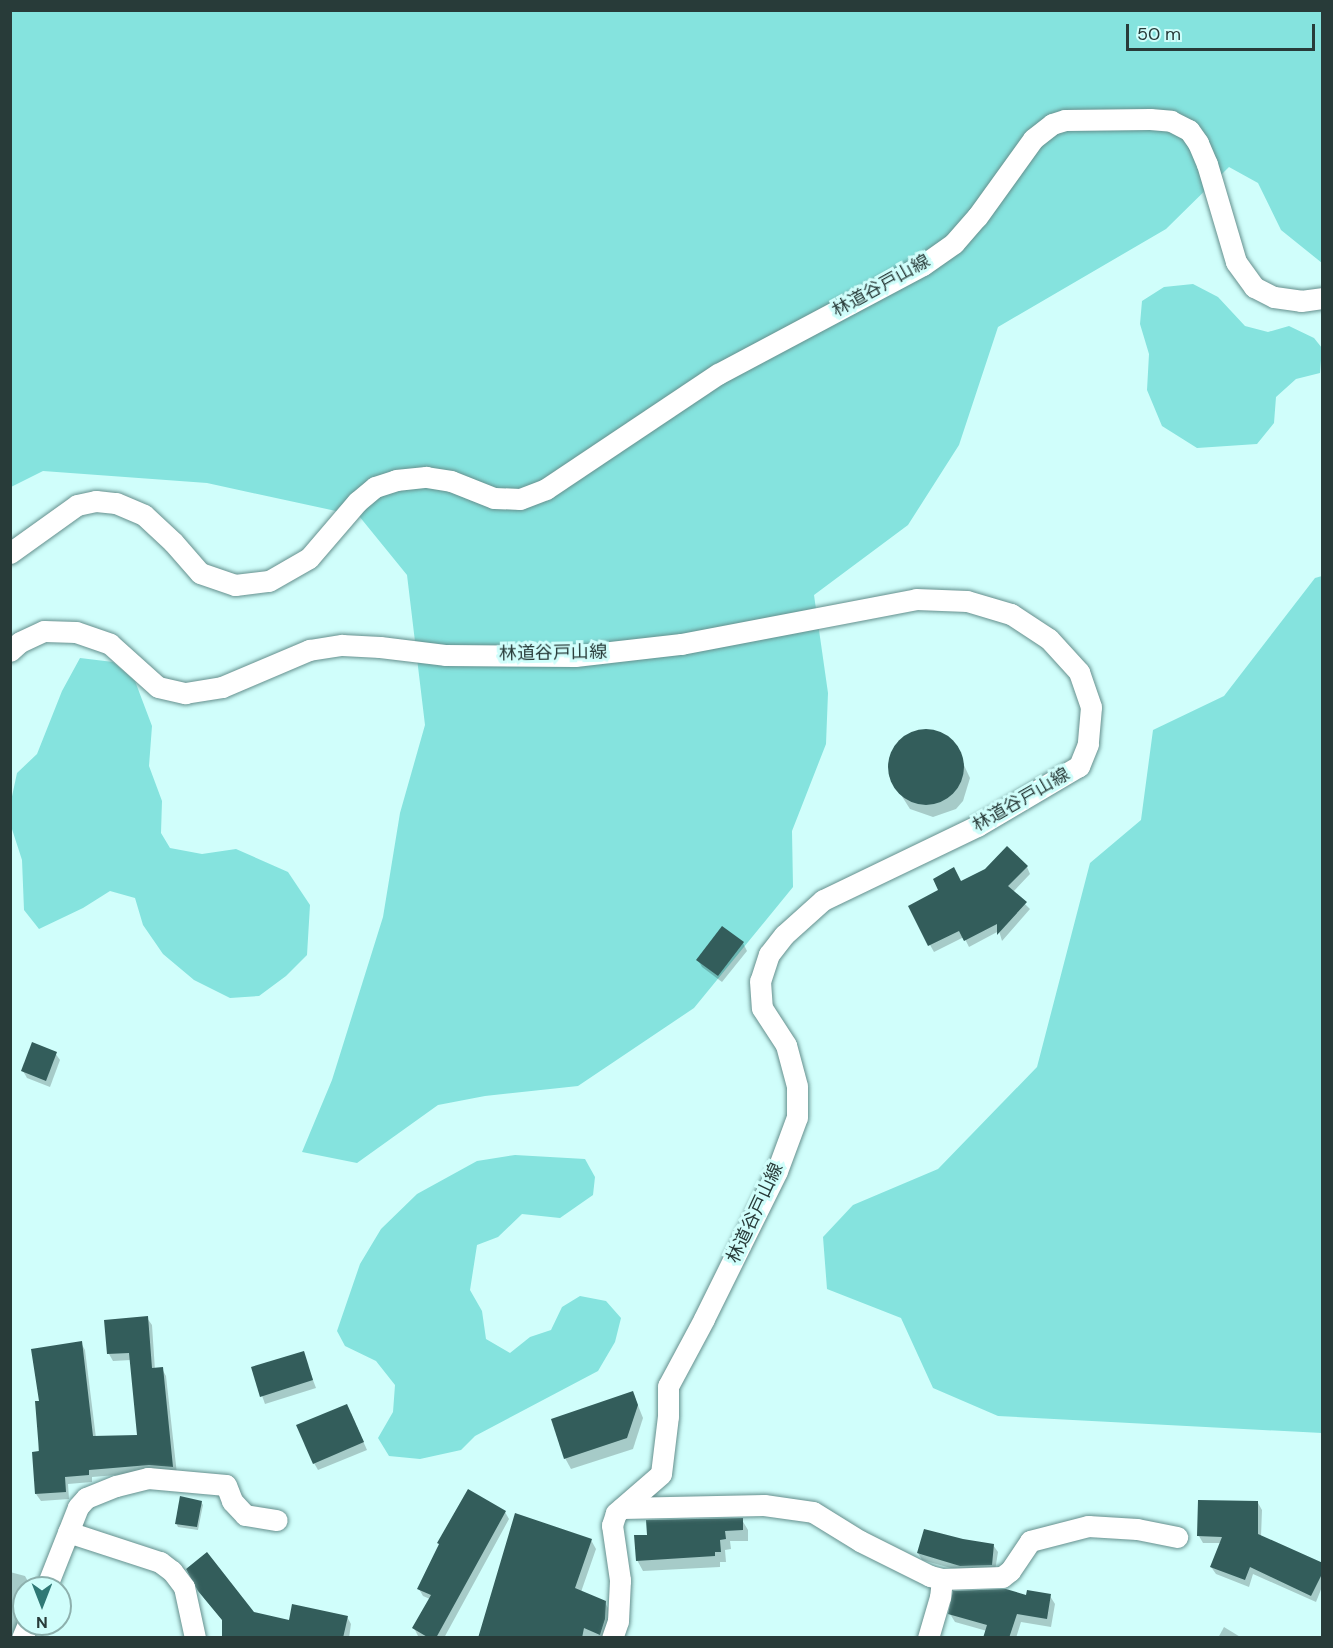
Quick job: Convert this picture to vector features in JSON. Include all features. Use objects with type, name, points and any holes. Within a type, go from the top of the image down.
[{"type":"street","name":"林道谷戸山線","points":[[10,553],[77,505],[96,501],[117,503],[144,515],[173,542],[200,573],[236,585],[269,581],[309,558],[357,502],[375,487],[396,480],[426,477],[451,481],[494,498],[520,499],[546,489],[718,374],[923,265],[954,243],[977,217],[1033,139],[1052,124],[1065,120],[1150,119],[1172,122],[1189,130],[1198,143],[1207,164],[1236,262],[1254,287],[1274,297],[1301,301],[1323,298]]},
{"type":"street","name":"林道谷戸山線","points":[[10,651],[20,642],[44,631],[76,632],[110,644],[158,687],[185,693],[222,687],[309,650],[342,645],[380,647],[445,656],[575,656],[681,644],[916,598],[967,601],[1011,614],[1049,639],[1079,672],[1091,707],[1088,744],[1079,766],[977,826],[823,900],[784,935],[769,954],[760,981],[762,1008],[786,1045],[797,1086],[797,1118],[772,1181],[668,1386],[668,1426],[661,1474],[622,1508]]},
{"type":"street","points":[[51,1576],[78,1507],[86,1498],[116,1486],[148,1478],[226,1485],[232,1501],[245,1515],[277,1520]]},
{"type":"street","points":[[612,1638],[618,1621],[620,1580],[612,1525],[616,1513],[622,1508],[764,1505],[802,1509],[813,1512],[860,1541],[930,1576],[942,1579],[1002,1577],[1010,1571],[1030,1541],[1088,1526],[1137,1529],[1177,1537]]},
{"type":"street","points":[[68,1532],[160,1562],[172,1571],[184,1587],[195,1638]]},
{"type":"street","points":[[928,1638],[940,1597],[942,1579]]},
{"type":"shaded area","points":[[11,11],[1322,11],[1322,263],[1281,230],[1258,183],[1229,167],[1166,229],[998,327],[959,445],[908,525],[814,595],[828,693],[826,744],[792,831],[793,887],[694,1008],[578,1086],[485,1096],[438,1105],[357,1163],[302,1152],[332,1080],[383,917],[400,813],[425,725],[407,575],[359,516],[207,483],[43,471],[11,487]]},
{"type":"shaded area","points":[[1193,284],[1218,297],[1245,326],[1268,332],[1289,326],[1314,338],[1322,348],[1320,373],[1296,379],[1276,397],[1274,423],[1257,444],[1197,448],[1162,426],[1147,390],[1149,354],[1140,324],[1142,301],[1164,287]]},
{"type":"shaded area","points":[[1322,576],[1322,1433],[998,1416],[933,1388],[901,1318],[827,1289],[823,1237],[853,1205],[938,1169],[1037,1067],[1090,863],[1141,820],[1153,730],[1224,696],[1315,578]]},
{"type":"shaded area","points":[[80,658],[113,662],[135,681],[152,726],[149,766],[162,801],[161,833],[170,848],[202,854],[236,849],[288,872],[310,905],[307,955],[286,976],[259,996],[230,998],[194,980],[163,954],[143,925],[135,898],[110,891],[83,908],[39,929],[24,910],[22,860],[11,826],[11,801],[17,773],[37,754],[62,691]]},
{"type":"shaded area","points":[[515,1155],[585,1159],[595,1177],[593,1195],[560,1218],[522,1214],[498,1237],[477,1245],[470,1290],[482,1311],[486,1339],[510,1353],[530,1337],[551,1330],[562,1307],[580,1296],[606,1301],[621,1318],[615,1342],[598,1371],[475,1436],[461,1450],[420,1459],[389,1456],[378,1438],[393,1412],[395,1385],[376,1361],[345,1346],[337,1331],[360,1264],[381,1229],[417,1194],[477,1161]]},
{"type":"building","points":[[926,729],[941,732],[953,740],[961,752],[964,767],[961,782],[953,794],[941,802],[926,805],[911,802],[899,794],[891,782],[888,767],[891,752],[899,740],[911,732]]},
{"type":"building","points":[[1007,846],[1028,866],[1008,886],[1027,902],[997,935],[997,924],[964,941],[959,931],[928,946],[908,906],[938,890],[933,879],[954,867],[961,881],[985,869]]},
{"type":"building","points":[[722,926],[744,942],[718,976],[696,960]]},
{"type":"building","points":[[32,1042],[57,1052],[46,1081],[21,1071]]},
{"type":"building","points":[[148,1316],[152,1368],[163,1367],[173,1467],[149,1465],[89,1470],[89,1475],[65,1477],[66,1492],[35,1494],[32,1452],[39,1451],[35,1401],[39,1401],[31,1349],[82,1341],[93,1436],[137,1435],[129,1353],[107,1354],[104,1320]]},
{"type":"building","points":[[304,1351],[313,1380],[260,1397],[251,1367]]},
{"type":"building","points":[[633,1391],[638,1405],[627,1438],[564,1459],[551,1419]]},
{"type":"building","points":[[347,1404],[364,1442],[313,1464],[296,1425]]},
{"type":"building","points":[[468,1489],[506,1511],[436,1638],[429,1638],[412,1628],[431,1595],[417,1589],[439,1544],[437,1543]]},
{"type":"building","points":[[180,1496],[202,1501],[197,1527],[175,1524]]},
{"type":"building","points":[[1198,1500],[1258,1501],[1258,1534],[1323,1563],[1323,1572],[1311,1596],[1250,1567],[1245,1580],[1210,1567],[1222,1537],[1197,1536]]},
{"type":"building","points":[[515,1513],[592,1539],[575,1588],[606,1601],[605,1619],[600,1635],[584,1628],[582,1638],[478,1638]]},
{"type":"building","points":[[743,1518],[743,1530],[725,1531],[726,1539],[720,1540],[721,1552],[715,1552],[715,1556],[636,1561],[634,1535],[647,1535],[646,1520]]},
{"type":"building","points":[[924,1529],[994,1544],[992,1565],[960,1566],[917,1553]]},
{"type":"building","points":[[207,1552],[254,1612],[289,1620],[292,1604],[348,1616],[343,1638],[222,1638],[222,1620],[198,1591],[186,1569]]},
{"type":"building","points":[[1006,1589],[1026,1595],[1027,1590],[1051,1594],[1047,1619],[1017,1614],[1009,1638],[983,1638],[987,1625],[948,1614],[953,1591]]}]
